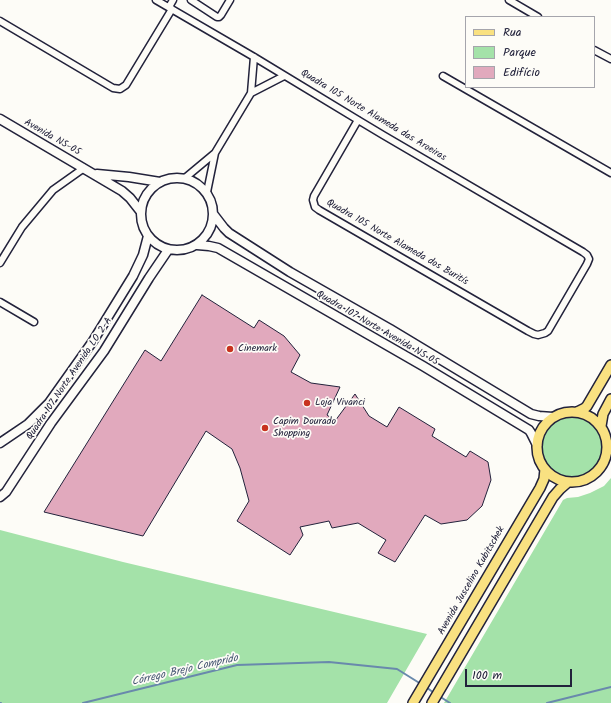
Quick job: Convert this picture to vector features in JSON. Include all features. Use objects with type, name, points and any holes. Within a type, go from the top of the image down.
[{"type":"main road","points":[[577,412],[587,406],[611,366]]},
{"type":"main road","points":[[601,426],[603,414],[611,399]]},
{"type":"main road","points":[[564,412],[577,412],[592,417],[601,426],[606,435],[608,444],[606,456],[603,465],[589,478],[579,482],[562,481],[554,478],[545,469],[539,458],[537,445],[538,437],[547,422],[553,417],[564,412]]},
{"type":"main road","name":"Avenida Juscelino Kubitschek","points":[[413,703],[540,488],[544,479],[545,469]]},
{"type":"main road","points":[[432,703],[553,497],[568,482]]},
{"type":"street","points":[[0,21],[113,88],[120,89],[126,85],[170,8],[173,0]]},
{"type":"street","points":[[191,0],[217,17],[221,15],[230,0]]},
{"type":"street","points":[[509,0],[536,16]]},
{"type":"street","name":"Quadra 105 Norte Alameda das Aroeiras","points":[[161,1],[170,8],[390,139],[580,249],[588,256],[589,261],[550,328],[545,333],[534,334]]},
{"type":"street","points":[[595,51],[611,60]]},
{"type":"street","points":[[184,178],[214,153],[251,93],[254,57]]},
{"type":"street","points":[[251,93],[284,76]]},
{"type":"street","points":[[443,76],[611,173]]},
{"type":"street","name":"Avenida NS-05","points":[[0,119],[94,174]]},
{"type":"street","name":"Quadra 105 Norte Alameda dos Buritís","points":[[358,120],[314,196],[313,200],[315,207],[534,334]]},
{"type":"street","points":[[207,192],[214,153]]},
{"type":"street","points":[[0,263],[22,227],[53,190],[84,168]]},
{"type":"street","points":[[94,174],[129,177],[160,182]]},
{"type":"street","points":[[94,174],[122,191],[130,198],[141,212]]},
{"type":"street","points":[[172,178],[184,178],[197,183],[207,192],[212,203],[214,215],[210,232],[197,245],[178,251],[168,250],[157,245],[148,236],[142,225],[141,212],[144,200],[150,190],[160,182],[172,178]]},
{"type":"street","name":"Quadra 107 Norte Avenida NS 05","points":[[214,215],[229,233],[290,272],[390,329],[531,414],[553,417]]},
{"type":"street","name":"Quadra 107 Norte Avenida LO 2-A","points":[[0,443],[28,424],[49,403],[93,341],[133,276],[143,255],[148,236]]},
{"type":"street","name":"Quadra 107 Norte Avenida NS 05","points":[[197,245],[218,248],[423,366],[528,430],[533,436],[537,445]]},
{"type":"street","name":"Quadra 107 Norte Avenida LO 2-A","points":[[0,497],[6,492],[51,423],[104,351],[168,250]]},
{"type":"street","points":[[0,302],[34,322]]},
{"type":"green space","points":[[567,416],[579,416],[595,425],[602,435],[604,447],[602,459],[595,469],[579,478],[567,478],[556,473],[547,464],[542,453],[542,441],[547,430],[556,421]]},
{"type":"green space","points":[[611,478],[611,703],[444,703],[563,500],[590,493],[604,486]]},
{"type":"green space","points":[[0,530],[123,562],[427,634],[387,703],[0,703]]},
{"type":"building","name":"Capim Dourado Shopping","points":[[202,295],[254,328],[259,320],[284,336],[300,355],[291,372],[311,383],[340,387],[327,415],[335,421],[355,394],[369,416],[387,427],[399,407],[435,429],[432,436],[466,457],[470,451],[488,462],[491,480],[482,506],[467,520],[441,524],[425,515],[395,562],[378,553],[386,540],[358,523],[332,528],[329,521],[300,527],[303,535],[290,555],[237,521],[249,501],[240,468],[232,449],[206,431],[143,536],[44,512],[145,350],[161,361]]},
{"type":"waterway","name":"Córrego Brejo Comprido","points":[[83,703],[237,665],[329,662],[397,669],[421,684]]},
{"type":"waterway","name":"Córrego Brejo Comprido","points":[[426,687],[434,693]]},
{"type":"waterway","name":"Córrego Brejo Comprido","points":[[547,703],[611,687]]},
{"type":"waterway","name":"Córrego Brejo Comprido","points":[[439,696],[450,703]]},
{"type":"place","name":"Cinemark","points":[[230,349]]},
{"type":"place","name":"Loja Vivanci","points":[[307,403]]},
{"type":"place","name":"Capim Dourado Shopping","points":[[265,428]]}]
